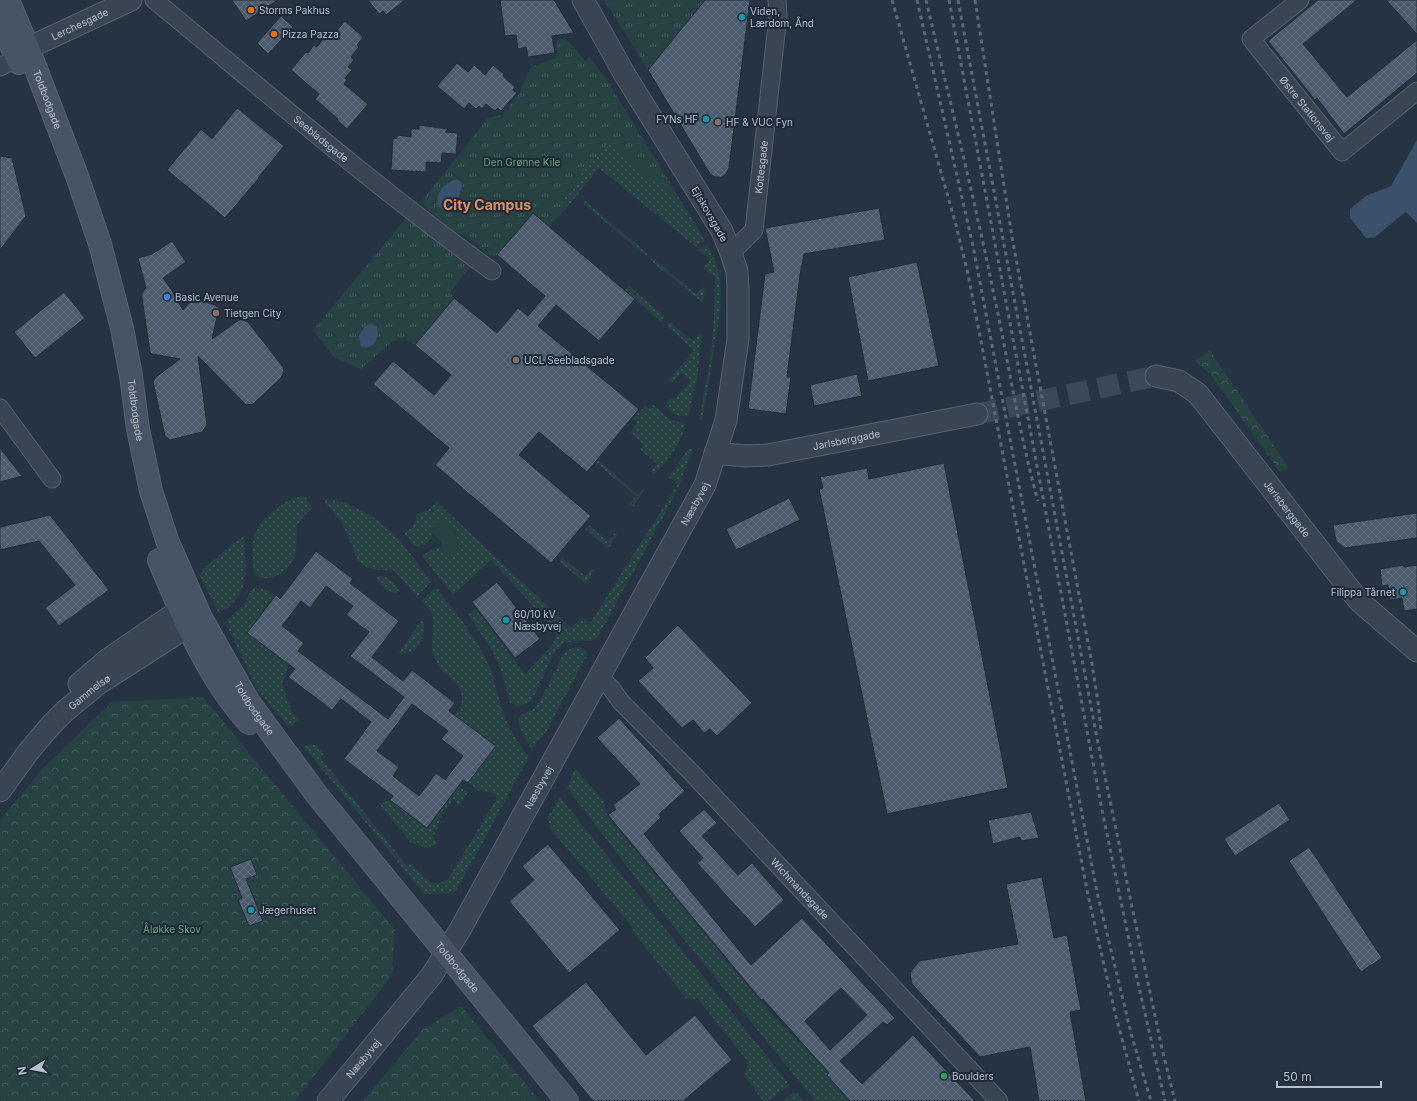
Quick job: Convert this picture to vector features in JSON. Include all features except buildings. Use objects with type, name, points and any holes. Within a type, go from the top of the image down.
[{"type":"main road","name":"Toldbodgade","points":[[8,0],[15,58]]},
{"type":"main road","name":"Toldbodgade","points":[[0,21],[15,58],[77,176],[100,244],[122,328],[131,376],[138,429],[151,490],[191,614],[213,675],[236,708],[283,762],[317,795],[567,1101]]},
{"type":"street","name":"Lerchesgade","points":[[15,58],[131,0]]},
{"type":"street","name":"Seebladsgade","points":[[154,0],[349,161],[492,271]]},
{"type":"street","name":"Ejlskovsgade","points":[[583,0],[625,75],[722,231],[737,271],[738,339],[726,420],[715,454]]},
{"type":"street","name":"Kottesgade","points":[[731,253],[754,230],[778,16],[777,0]]},
{"type":"street","name":"Østre Stationsvej","points":[[1300,0],[1251,39],[1342,152],[1417,91]]},
{"type":"street","name":"Jarlsberggade","points":[[1156,376],[1179,382],[1198,394],[1359,601],[1417,651]]},
{"type":"street","points":[[0,408],[52,479]]},
{"type":"street","name":"Jarlsberggade","points":[[715,454],[745,456],[768,455],[977,414]]},
{"type":"street","name":"Næsbyvej","points":[[328,1101],[428,979],[490,878],[705,485],[715,454]]},
{"type":"street","name":"Gammelsø","points":[[0,768],[45,716],[107,660],[191,614]]},
{"type":"street","name":"Gammelsø","points":[[0,791],[51,725],[65,711],[98,684],[191,614]]},
{"type":"street","name":"Wichmandsgade","points":[[599,677],[611,688],[621,702],[691,772],[999,1101]]},
{"type":"green space","points":[[604,0],[705,0],[648,70]]},
{"type":"green space","name":"Den Grønne Kile","points":[[565,38],[585,60],[590,57],[609,83],[683,206],[608,143],[560,199],[567,206],[550,227],[533,213],[497,255],[490,256],[466,235],[448,230],[421,202],[488,118],[502,115],[519,94],[531,67],[558,57],[556,41]]},
{"type":"green space","points":[[612,88],[705,240],[696,247],[599,168],[564,211],[536,174]]},
{"type":"green space","points":[[585,201],[648,254],[646,256],[583,203]]},
{"type":"green space","points":[[407,217],[419,228],[422,226],[470,267],[450,293],[454,298],[415,345],[404,337],[393,341],[361,369],[334,357],[313,330]]},
{"type":"green space","points":[[707,244],[714,258],[718,271],[721,298],[705,404],[702,420],[699,420],[711,356],[714,319],[715,277],[703,268],[710,260],[698,250]]},
{"type":"green space","points":[[653,258],[696,294],[703,287],[705,289],[704,300],[702,302],[650,260]]},
{"type":"green space","points":[[629,286],[665,317],[661,322],[625,290]]},
{"type":"green space","points":[[670,322],[693,341],[700,333],[702,335],[697,379],[688,417],[675,415],[665,406],[671,398],[674,400],[690,381],[681,372],[673,383],[669,380],[694,350],[667,326]]},
{"type":"green space","points":[[1210,350],[1289,468],[1280,472],[1211,375],[1195,361]]},
{"type":"green space","points":[[652,404],[671,420],[686,424],[681,438],[673,452],[654,475],[651,471],[657,464],[640,449],[644,445],[630,432],[637,423],[633,419],[645,406],[649,409]]},
{"type":"green space","points":[[689,448],[693,449],[676,493],[598,637],[591,641],[574,641],[563,643],[553,655],[533,699],[526,704],[517,706],[510,703],[501,671],[493,652],[468,615],[476,609],[525,674],[553,644],[556,634],[537,610],[491,560],[453,595],[422,556],[432,549],[441,547],[442,552],[456,533],[441,520],[438,519],[430,532],[433,535],[426,545],[414,546],[404,533],[413,527],[417,515],[431,508],[436,501],[571,628],[582,617],[590,623],[678,484],[669,477]]},
{"type":"green space","points":[[598,460],[638,495],[645,487],[646,488],[633,507],[629,505],[636,496],[596,463]]},
{"type":"green space","points":[[300,496],[305,496],[312,508],[302,518],[298,525],[296,552],[292,562],[279,575],[267,578],[255,576],[252,550],[254,536],[261,522],[282,504]]},
{"type":"green space","points":[[326,499],[351,505],[382,523],[406,548],[431,582],[417,597],[394,571],[371,569],[363,565],[358,560],[342,523],[325,502]]},
{"type":"green space","points":[[438,519],[448,524],[456,534],[459,546],[455,555],[443,554],[440,541],[430,532],[432,524]]},
{"type":"green space","points":[[589,525],[608,541],[615,533],[617,535],[608,549],[585,529]]},
{"type":"green space","points":[[245,536],[244,583],[237,599],[228,607],[218,612],[200,576],[203,569],[237,540]]},
{"type":"green space","points":[[562,557],[585,576],[592,568],[594,570],[586,584],[559,561]]},
{"type":"green space","points":[[378,576],[388,578],[393,582],[399,590],[397,593],[388,592],[378,581]]},
{"type":"green space","points":[[436,587],[465,625],[484,655],[493,675],[499,701],[513,734],[529,757],[455,893],[424,894],[304,747],[308,745],[317,745],[324,755],[320,757],[407,866],[411,863],[427,880],[432,882],[437,883],[448,879],[496,800],[496,794],[479,791],[468,783],[495,746],[454,715],[461,705],[462,699],[460,688],[437,663],[432,645],[432,615],[429,609],[421,601]]},
{"type":"green space","points":[[254,588],[265,589],[275,595],[247,633],[289,665],[282,683],[292,713],[300,719],[289,728],[257,689],[225,622],[243,605],[251,590]]},
{"type":"green space","points":[[421,621],[424,623],[424,627],[422,639],[418,647],[411,652],[402,654],[399,652]]},
{"type":"green space","points":[[576,647],[582,647],[588,654],[546,732],[532,749],[521,730],[518,720],[521,715],[535,708],[540,701],[563,654]]},
{"type":"green space","name":"Åløkke Skov","points":[[203,697],[395,930],[392,975],[295,1101],[0,1101],[0,820],[42,769],[112,702]]},
{"type":"green space","points":[[575,768],[604,801],[607,816],[761,1002],[825,1069],[851,1101],[815,1101],[661,911],[567,788]]},
{"type":"green space","points":[[459,786],[468,792],[458,806],[454,799],[450,801],[451,803],[447,806],[448,808],[444,811],[445,813],[441,815],[443,817],[439,819],[441,822],[437,825],[438,828],[434,830],[436,833],[432,835],[438,844],[429,847],[411,843],[379,804],[390,800],[427,828]]},
{"type":"green space","points":[[560,797],[790,1085],[768,1101],[763,1101],[745,1076],[748,1062],[698,999],[686,998],[633,932],[632,927],[550,828],[548,817]]},
{"type":"green space","points":[[461,1006],[540,1101],[363,1101],[422,1030]]},
{"type":"green space","points":[[792,1093],[798,1094],[804,1101],[783,1101]]},
{"type":"water","points":[[1417,140],[1417,223],[1406,212],[1374,238],[1366,238],[1350,218],[1350,209],[1366,196],[1391,186]]},
{"type":"water","points":[[456,179],[461,182],[461,190],[458,197],[449,208],[440,208],[438,197],[441,191],[446,184]]},
{"type":"water","points":[[372,324],[377,326],[377,339],[370,347],[361,347],[359,336],[365,326]]},
{"type":"tunnel","points":[[977,414],[1156,376]]},
{"type":"railway","points":[[892,0],[956,225],[968,274],[1088,895],[1116,1017],[1139,1101]]},
{"type":"railway","points":[[917,0],[973,246],[1097,892],[1132,1037],[1151,1101]]},
{"type":"railway","points":[[926,0],[978,221],[1020,425],[1038,501]]},
{"type":"railway","points":[[949,0],[1102,810],[1136,974],[1165,1101]]},
{"type":"railway","points":[[958,0],[1096,733],[1162,1049],[1175,1101]]},
{"type":"railway","points":[[975,0],[1012,237],[1092,664],[1101,731]]},
{"type":"place","name":"Storms Pakhus","points":[[251,10]]},
{"type":"place","name":"Viden, Lærdom, Ånd","points":[[742,17]]},
{"type":"place","name":"Pizza Pazza","points":[[274,34]]},
{"type":"place","name":"FYNs HF","points":[[706,119]]},
{"type":"place","name":"HF & VUC Fyn","points":[[718,122]]},
{"type":"place","name":"Basic Avenue","points":[[167,297]]},
{"type":"place","name":"Tietgen City","points":[[216,313]]},
{"type":"place","name":"UCL Seebladsgade","points":[[516,360]]},
{"type":"place","name":"Filippa Tårnet","points":[[1403,592]]},
{"type":"place","name":"60/10 kV Næsbyvej","points":[[506,620]]},
{"type":"place","name":"Jægerhuset","points":[[251,910]]},
{"type":"place","name":"Boulders","points":[[944,1076]]},
{"type":"district","name":"City Campus","points":[[487,205]]}]
